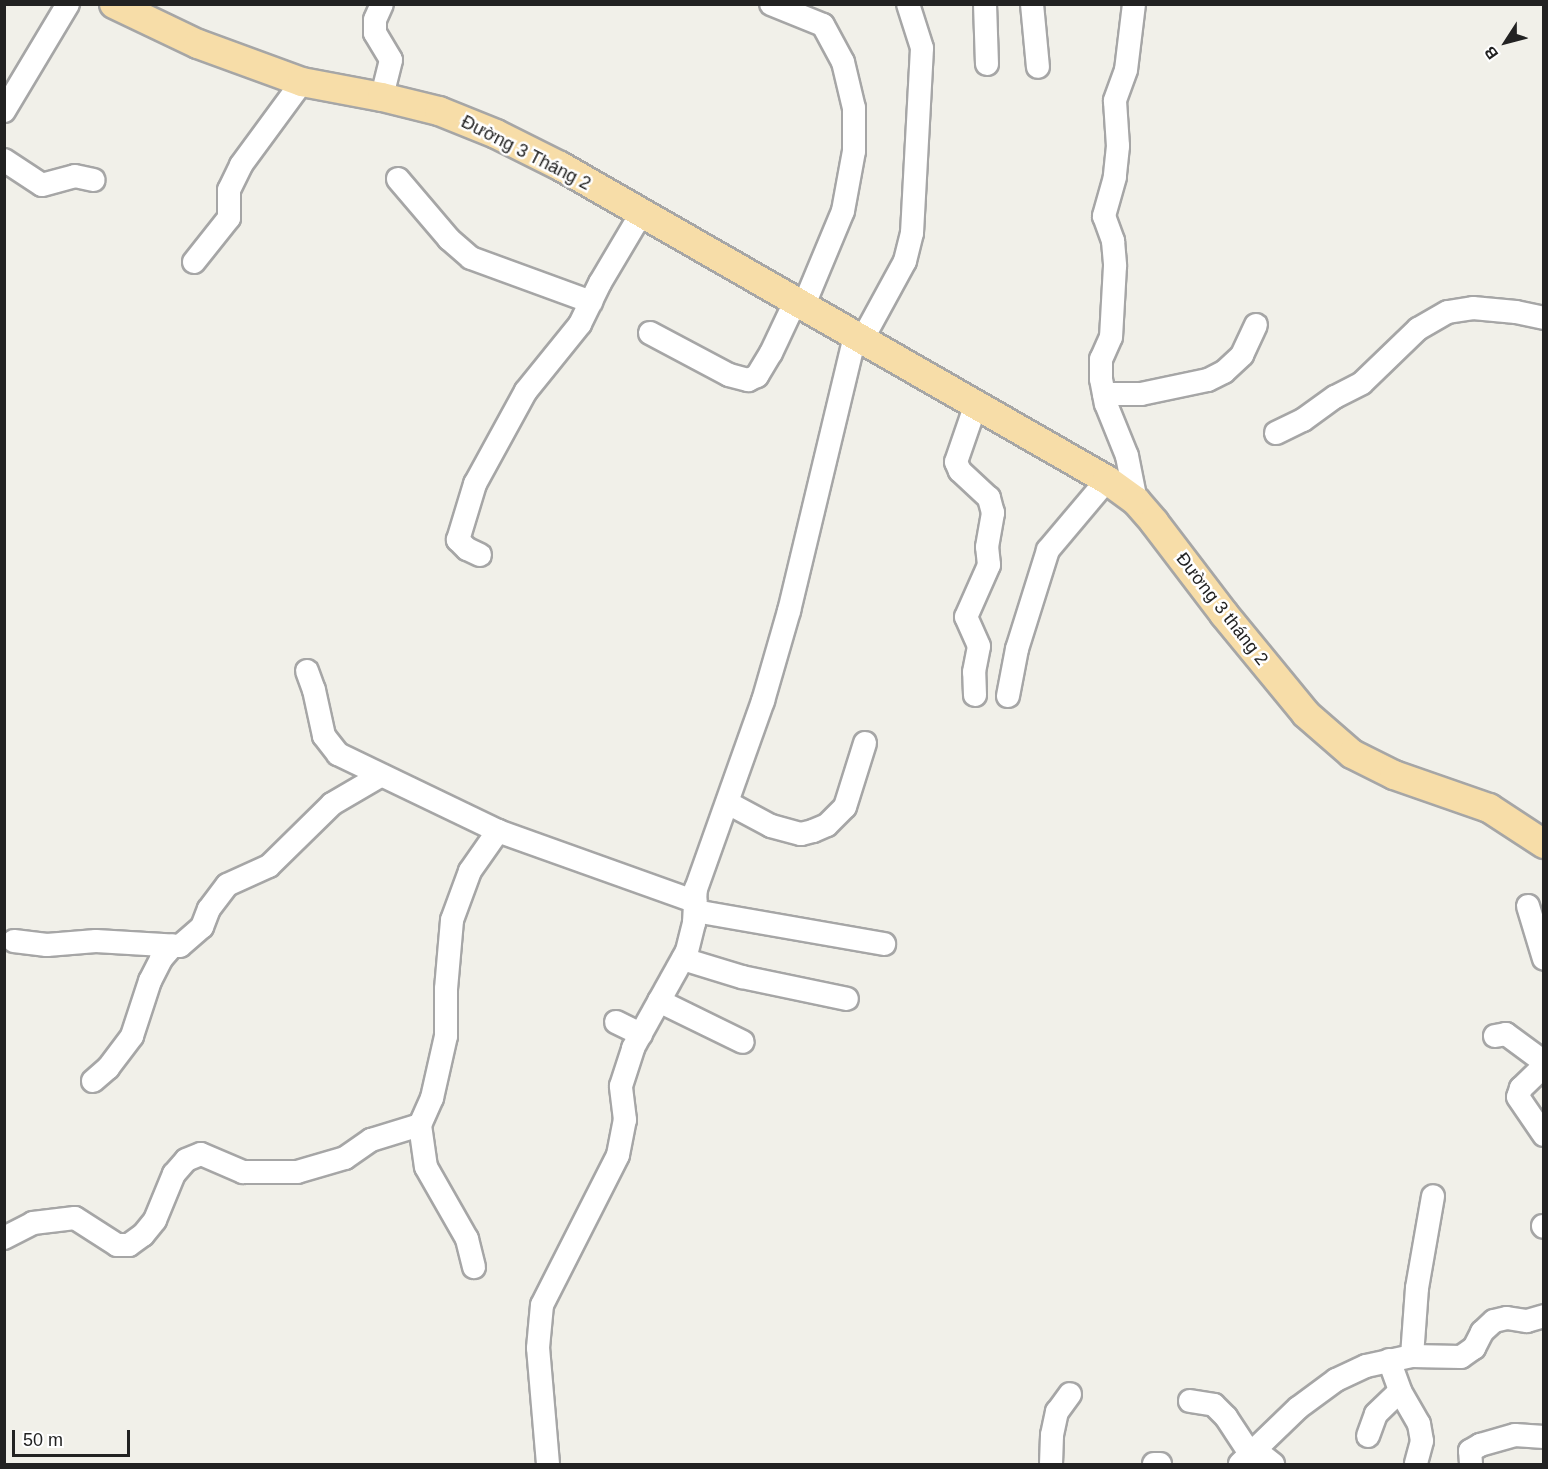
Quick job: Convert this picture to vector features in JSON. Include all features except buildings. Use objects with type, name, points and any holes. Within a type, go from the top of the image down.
[{"type":"main road","name":"Đường 3 Tháng 2","points":[[114,4],[149,12],[198,44],[302,82],[382,97],[439,111],[496,134],[560,166],[875,348]]},
{"type":"main road","name":"Đường 3 tháng 2","points":[[875,348],[1107,480],[1136,501],[1306,714],[1352,754],[1394,775],[1489,808],[1544,844]]},
{"type":"street","points":[[4,111],[68,4]]},
{"type":"street","points":[[382,4],[375,20],[375,33],[392,60],[382,97]]},
{"type":"street","points":[[650,333],[729,375],[748,380],[757,376],[799,305],[843,211],[854,151],[854,108],[843,62],[823,25],[771,4]]},
{"type":"street","points":[[548,1464],[538,1348],[542,1305],[618,1155],[625,1120],[621,1086],[633,1048],[687,951],[696,889],[763,701],[789,611],[905,261],[912,233],[922,48],[908,4]]},
{"type":"street","points":[[985,4],[987,64]]},
{"type":"street","points":[[1032,4],[1038,67]]},
{"type":"street","points":[[1134,4],[1126,70],[1114,102],[1118,146],[1115,177],[1104,216],[1113,241],[1115,266],[1111,336],[1101,359],[1104,394],[1127,456],[1136,501]]},
{"type":"street","points":[[194,262],[229,218],[229,190],[241,165],[302,82]]},
{"type":"street","points":[[4,160],[42,185],[75,176],[94,180]]},
{"type":"street","points":[[398,179],[449,239],[471,258],[591,302]]},
{"type":"street","points":[[480,555],[467,549],[458,540],[475,484],[526,391],[580,324],[641,214]]},
{"type":"street","points":[[1276,433],[1303,420],[1335,397],[1362,383],[1418,329],[1448,312],[1473,308],[1516,312],[1544,318]]},
{"type":"street","points":[[1104,394],[1141,394],[1208,380],[1224,372],[1242,355],[1257,325]]},
{"type":"street","points":[[975,695],[974,672],[979,646],[966,617],[989,565],[987,547],[993,513],[989,498],[960,471],[956,462],[976,404]]},
{"type":"street","points":[[1008,696],[1017,649],[1048,550],[1107,480]]},
{"type":"street","points":[[307,671],[314,690],[324,736],[338,754],[380,776],[498,831],[695,907],[884,944]]},
{"type":"street","points":[[728,803],[771,826],[801,834],[827,825],[845,807],[865,742]]},
{"type":"street","points":[[14,941],[46,945],[96,940],[180,946],[202,927],[209,909],[227,885],[269,866],[332,804],[380,776]]},
{"type":"street","points":[[474,1267],[466,1239],[426,1167],[420,1125],[432,1098],[446,1036],[446,989],[452,920],[470,871],[498,831]]},
{"type":"street","points":[[1528,906],[1544,959]]},
{"type":"street","points":[[93,1081],[108,1068],[132,1036],[150,981],[161,959],[173,945]]},
{"type":"street","points":[[682,959],[742,977],[847,999]]},
{"type":"street","points":[[659,1001],[743,1042]]},
{"type":"street","points":[[616,1022],[642,1034]]},
{"type":"street","points":[[1495,1036],[1506,1034],[1519,1041],[1544,1064],[1521,1088],[1518,1097],[1544,1135]]},
{"type":"street","points":[[4,1238],[33,1223],[75,1218],[117,1245],[129,1245],[155,1220],[174,1174],[186,1160],[201,1154],[243,1172],[297,1172],[345,1158],[371,1140],[420,1125]]},
{"type":"street","points":[[1412,1356],[1416,1288],[1433,1196]]},
{"type":"street","points":[[1249,1456],[1298,1408],[1336,1380],[1365,1366],[1412,1356],[1461,1357],[1474,1348],[1482,1332],[1494,1321],[1507,1318],[1527,1320],[1544,1316]]},
{"type":"street","points":[[1389,1360],[1400,1392],[1419,1424],[1422,1441],[1416,1464]]},
{"type":"street","points":[[1368,1436],[1376,1414],[1400,1392]]},
{"type":"street","points":[[1051,1464],[1052,1435],[1057,1412],[1070,1394]]},
{"type":"street","points":[[1190,1401],[1214,1405],[1226,1417],[1249,1456],[1273,1464]]},
{"type":"street","points":[[1471,1464],[1470,1451],[1480,1444],[1515,1435],[1544,1437]]},
{"type":"street","points":[[1154,1464],[1160,1464]]}]
